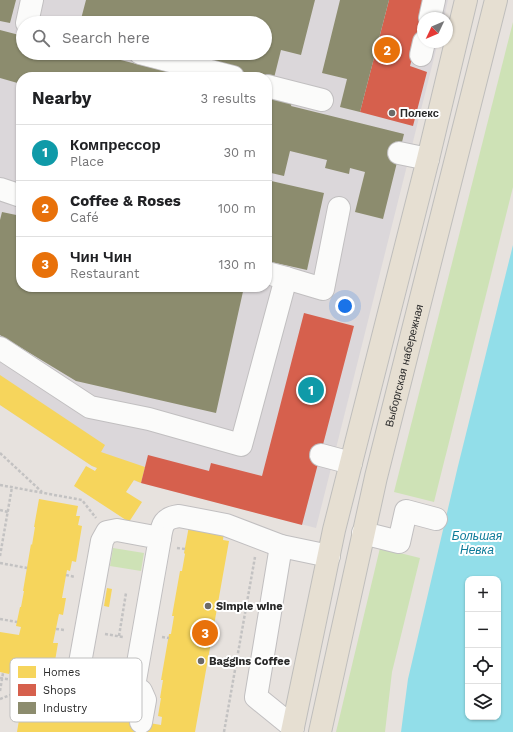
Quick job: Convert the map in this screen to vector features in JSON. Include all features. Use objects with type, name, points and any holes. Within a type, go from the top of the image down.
[{"type":"main road","points":[[293,729],[334,530],[428,159],[466,0]]},
{"type":"main road","name":"Выборгская набережная","points":[[320,732],[378,469],[496,0]]},
{"type":"lane","points":[[29,16],[32,0]]},
{"type":"lane","points":[[431,12],[434,0]]},
{"type":"lane","points":[[167,60],[214,72]]},
{"type":"lane","points":[[272,87],[322,100]]},
{"type":"lane","points":[[399,153],[428,159]]},
{"type":"lane","points":[[0,189],[16,194]]},
{"type":"lane","points":[[0,348],[90,407],[149,419],[241,445],[276,275],[323,289],[339,208]]},
{"type":"lane","points":[[321,454],[351,463]]},
{"type":"lane","points":[[363,533],[399,542],[406,511],[436,519]]},
{"type":"lane","points":[[139,658],[162,528],[171,517],[179,516],[226,524],[281,546],[329,556]]},
{"type":"lane","points":[[81,658],[102,541],[107,532],[117,530],[160,538]]},
{"type":"lane","points":[[281,546],[256,697],[293,729]]},
{"type":"lane","points":[[142,693],[145,700],[142,716]]},
{"type":"path","points":[[0,452],[42,492]]},
{"type":"path","points":[[0,485],[82,500],[107,532]]},
{"type":"path","points":[[0,556],[2,535],[12,487]]},
{"type":"path","points":[[0,510],[8,512]]},
{"type":"path","points":[[224,732],[258,538]]},
{"type":"path","points":[[0,563],[27,568]]},
{"type":"path","points":[[119,636],[126,593]]},
{"type":"path","points":[[0,619],[17,622]]},
{"type":"path","points":[[86,630],[142,640]]},
{"type":"path","points":[[0,691],[3,673]]},
{"type":"path","points":[[0,699],[10,695]]},
{"type":"shaded area","points":[[0,0],[448,0],[445,12],[417,12],[417,48],[436,48],[316,528],[141,483],[92,466],[0,405]]},
{"type":"green space","points":[[513,22],[513,187],[434,502],[394,492]]},
{"type":"green space","points":[[113,548],[144,553],[141,571],[110,566]]},
{"type":"green space","points":[[380,548],[420,558],[392,672],[385,732],[336,732]]},
{"type":"water","name":"Большая Невка","points":[[513,245],[513,732],[401,732],[408,679],[458,466]]},
{"type":"building: Homes","points":[[0,375],[105,445],[101,452],[145,467],[141,483],[134,480],[126,492],[142,502],[129,522],[74,486],[86,466],[95,471],[97,468],[0,405]]},
{"type":"building: Homes","points":[[39,499],[78,506],[76,516],[80,516],[78,525],[82,526],[76,562],[72,561],[70,571],[67,570],[62,598],[66,598],[63,615],[59,614],[53,643],[58,643],[56,658],[10,658],[9,674],[0,672],[0,632],[19,635],[21,627],[16,626],[24,591]]},
{"type":"building: Homes","points":[[189,526],[224,532],[223,540],[229,541],[195,732],[17,732],[19,722],[142,722],[161,725],[162,717],[158,716],[163,680],[161,680],[169,634],[171,634],[174,616],[172,616],[180,571],[182,571]]},
{"type":"building: Homes","points":[[107,588],[112,589],[109,607],[104,606]]},
{"type":"building: Shops","points":[[389,0],[427,0],[424,12],[417,12],[417,39],[410,66],[427,72],[413,126],[360,112]]},
{"type":"building: Shops","points":[[304,313],[354,326],[302,525],[141,483],[148,455],[209,471],[211,463],[262,476]]},
{"type":"building: Industry","points":[[0,0],[16,0],[10,23],[0,21]]},
{"type":"building: Industry","points":[[86,0],[315,0],[301,55],[281,50],[273,82],[272,72],[236,72],[214,66],[180,60],[272,60],[272,16],[82,16]]},
{"type":"building: Industry","points":[[340,0],[389,0],[360,112],[340,107],[347,79],[322,73]]},
{"type":"building: Industry","points":[[0,30],[16,34],[16,60],[121,60],[168,72],[16,72],[16,83],[0,78]]},
{"type":"building: Industry","points":[[272,97],[292,102],[291,106],[404,134],[383,219],[355,212],[365,172],[350,168],[349,174],[325,168],[327,160],[290,151],[284,176],[272,173]]},
{"type":"building: Industry","points":[[272,181],[324,193],[307,270],[272,262]]},
{"type":"building: Industry","points":[[2,212],[16,215],[16,292],[243,292],[216,413],[76,381],[0,335],[0,220]]},
{"type":"place","name":"Coffee & Roses","points":[[387,50]]},
{"type":"place","name":"Полекс","points":[[392,113]]},
{"type":"place","name":"Компрессор","points":[[311,390]]},
{"type":"place","name":"Simple wine","points":[[208,606]]},
{"type":"place","name":"Чин Чин","points":[[205,633]]},
{"type":"place","name":"Baggins Coffee","points":[[201,661]]}]
